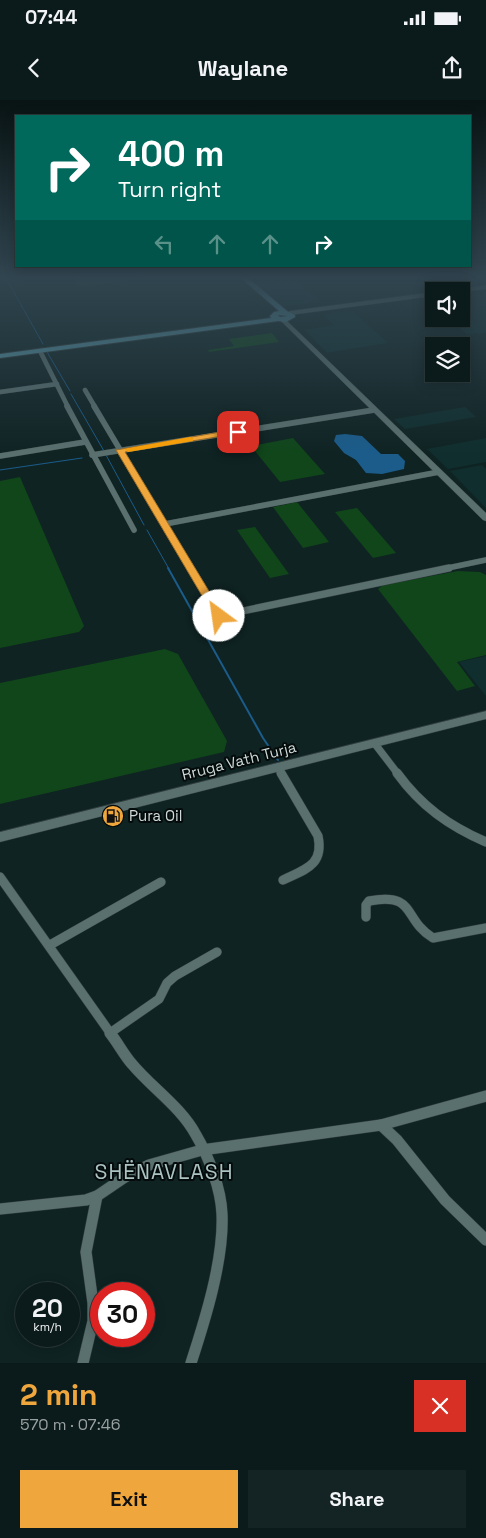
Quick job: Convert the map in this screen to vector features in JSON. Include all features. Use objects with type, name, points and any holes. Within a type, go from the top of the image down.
[{"type":"main road","points":[[0,355],[131,337]]},
{"type":"main road","points":[[0,355],[138,337]]},
{"type":"street","points":[[303,337],[374,410],[486,518]]},
{"type":"street","points":[[304,337],[486,511]]},
{"type":"street","points":[[40,351],[85,442],[134,530]]},
{"type":"street","points":[[0,392],[57,384]]},
{"type":"street","points":[[85,390],[219,616],[486,560]]},
{"type":"street","points":[[92,455],[374,410]]},
{"type":"street","points":[[0,456],[85,442]]},
{"type":"street","points":[[164,524],[439,472]]},
{"type":"street","name":"Rruga Vath Turja","points":[[0,836],[486,715]]},
{"type":"street","points":[[375,744],[412,794],[424,806],[452,827],[486,842]]},
{"type":"street","points":[[278,768],[318,836],[321,846],[319,856],[313,865],[283,880]]},
{"type":"street","points":[[0,877],[50,945],[133,1066],[160,1090],[196,1134],[215,1180],[222,1214],[216,1267],[205,1320],[191,1363]]},
{"type":"street","points":[[50,945],[161,882]]},
{"type":"street","points":[[366,917],[366,905],[369,901],[396,900],[409,908],[420,929],[433,938],[486,928]]},
{"type":"street","points":[[110,1032],[159,998],[168,983],[175,976],[217,952]]},
{"type":"street","points":[[0,1209],[86,1200],[97,1196],[125,1176],[149,1165],[202,1150],[381,1125],[486,1096]]},
{"type":"street","points":[[381,1125],[397,1140],[445,1200],[486,1240]]},
{"type":"street","points":[[83,1363],[90,1341],[93,1321],[93,1303],[86,1260],[86,1243],[97,1196]]},
{"type":"shaded area","points":[[312,337],[381,337],[388,343],[327,353]]},
{"type":"shaded area","points":[[465,407],[476,417],[405,429],[394,419]]},
{"type":"shaded area","points":[[486,438],[486,462],[448,469],[427,449]]},
{"type":"shaded area","points":[[482,465],[486,469],[486,508],[450,471]]},
{"type":"shaded area","points":[[486,656],[486,696],[459,662]]},
{"type":"green space","points":[[275,337],[279,342],[209,352],[208,350],[234,346],[229,339]]},
{"type":"green space","points":[[293,438],[325,474],[280,482],[251,446]]},
{"type":"green space","points":[[20,477],[84,626],[79,632],[0,648],[0,481]]},
{"type":"green space","points":[[297,502],[329,542],[303,548],[273,507]]},
{"type":"green space","points":[[357,508],[396,553],[373,558],[335,512]]},
{"type":"green space","points":[[255,527],[289,574],[270,578],[237,530]]},
{"type":"green space","points":[[458,571],[480,572],[486,575],[486,655],[457,662],[475,686],[457,691],[378,589],[383,585]]},
{"type":"green space","points":[[165,649],[178,654],[227,741],[224,752],[0,804],[0,683]]},
{"type":"water","points":[[336,435],[362,436],[381,454],[398,454],[405,461],[404,469],[382,474],[366,473],[356,460],[344,453],[334,441]]},
{"type":"waterway","points":[[39,337],[43,344]]},
{"type":"waterway","points":[[47,352],[70,391]]},
{"type":"waterway","points":[[71,394],[104,451]]},
{"type":"waterway","points":[[106,455],[144,525]]},
{"type":"waterway","points":[[0,470],[82,458]]},
{"type":"waterway","points":[[147,530],[169,569]]},
{"type":"waterway","points":[[168,568],[263,738],[278,760]]},
{"type":"slow traffic","points":[[128,449],[190,439]]},
{"type":"place","name":"Pura Oil","points":[[113,816]]},
{"type":"district","name":"SHËNAVLASH","points":[[164,1172]]},
{"type":"route","points":[[219,616],[120,450],[238,432]]}]
